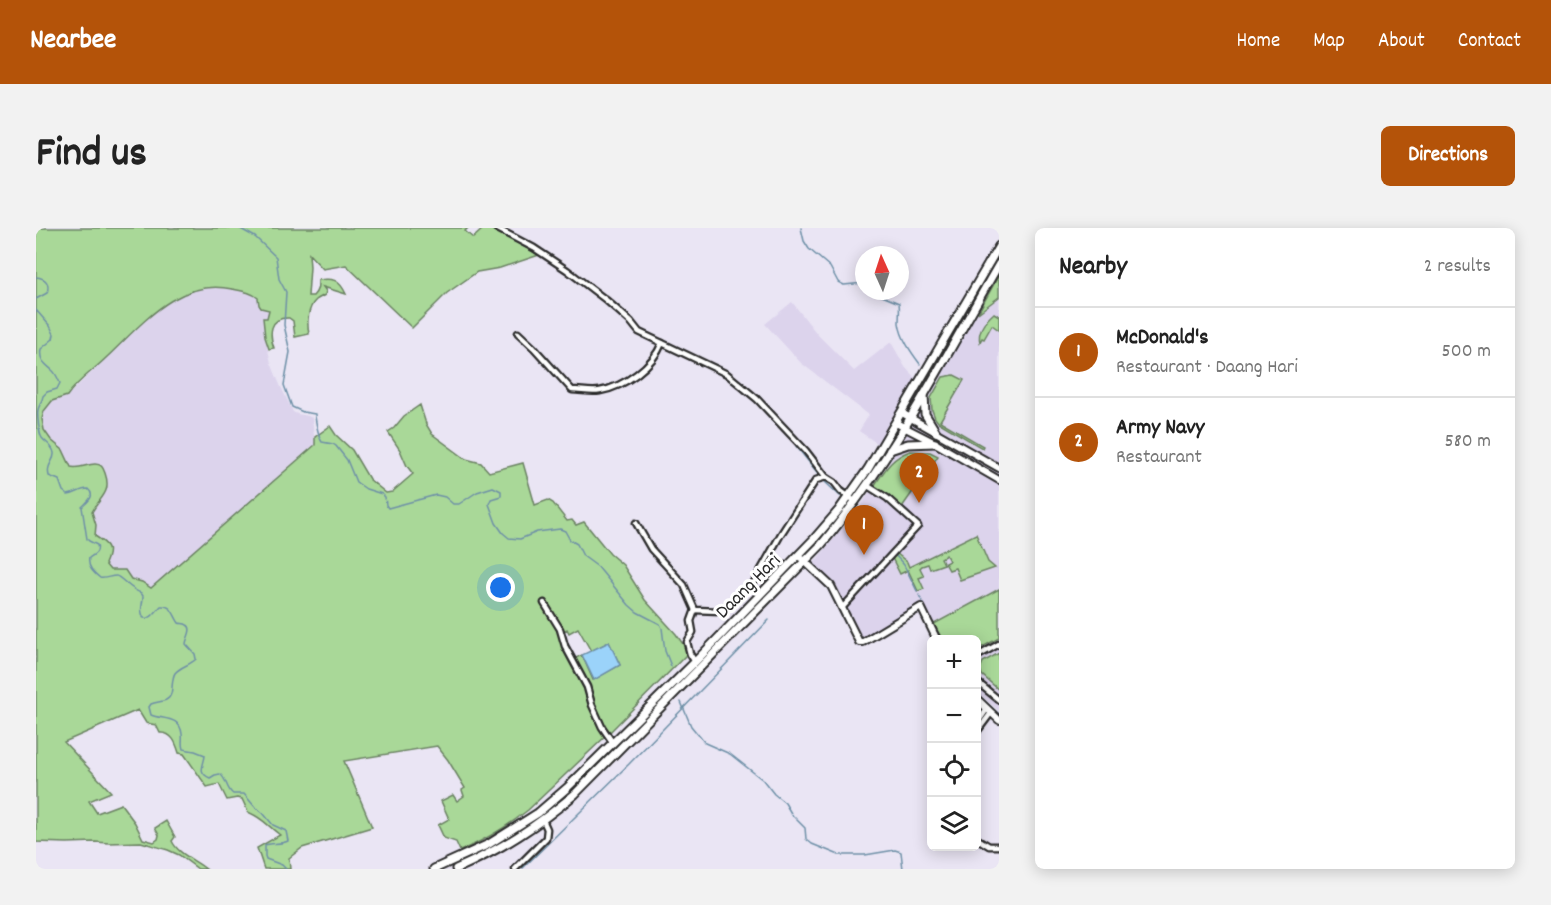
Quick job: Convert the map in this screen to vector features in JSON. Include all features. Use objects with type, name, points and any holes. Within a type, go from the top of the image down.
[{"type":"main road","name":"Daang Hari","points":[[434,869],[489,844],[538,813],[613,743],[799,556],[827,525],[868,469],[999,246]]},
{"type":"main road","name":"Daang Hari","points":[[456,869],[493,852],[543,820],[583,786],[806,562],[868,486],[925,393],[999,264]]},
{"type":"main road","points":[[925,393],[925,414],[936,432]]},
{"type":"main road","points":[[890,450],[908,444],[935,443]]},
{"type":"street","points":[[496,228],[534,248],[567,270],[606,300],[639,332],[727,374],[764,407],[806,451],[826,477],[856,502]]},
{"type":"street","points":[[518,333],[572,390],[600,391],[625,382],[637,375],[654,358],[662,343]]},
{"type":"street","points":[[902,413],[999,468]]},
{"type":"street","points":[[896,423],[999,480]]},
{"type":"street","points":[[695,610],[720,611],[753,584],[781,534],[816,480],[826,477]]},
{"type":"street","points":[[842,608],[918,526],[887,498],[868,486]]},
{"type":"street","points":[[636,523],[651,549],[684,585],[695,610],[691,621],[693,632],[687,642],[695,662]]},
{"type":"street","points":[[799,556],[831,586],[860,642],[921,607],[935,635]]},
{"type":"street","points":[[544,603],[560,629],[587,687],[604,732],[613,743]]},
{"type":"street","points":[[981,654],[999,644]]},
{"type":"street","points":[[981,685],[999,700]]},
{"type":"street","points":[[981,703],[999,720]]},
{"type":"street","points":[[981,720],[989,711]]},
{"type":"street","points":[[981,725],[989,711]]},
{"type":"street","points":[[514,869],[546,838],[547,829],[543,820]]},
{"type":"street","points":[[981,841],[989,846],[999,846]]},
{"type":"shaded area","points":[[999,275],[999,589],[934,624],[926,607],[858,648],[828,588],[809,569],[860,507],[894,455],[859,431],[869,415],[801,363],[765,324],[792,302],[818,335],[854,371],[891,342],[905,367],[930,390],[946,368]]},
{"type":"shaded area","points":[[204,288],[226,288],[250,293],[259,298],[259,305],[269,309],[267,318],[263,319],[271,363],[293,412],[312,418],[315,444],[151,589],[142,582],[110,570],[104,564],[109,554],[106,543],[95,536],[96,525],[92,512],[102,499],[95,464],[78,468],[71,467],[63,450],[51,440],[44,430],[42,419],[44,411],[52,401],[67,396],[161,306],[183,294]]},
{"type":"shaded area","points":[[999,636],[999,711],[981,695],[981,646]]},
{"type":"green space","points":[[36,228],[468,228],[465,231],[473,238],[484,228],[490,228],[539,255],[500,268],[477,272],[447,293],[412,328],[346,265],[323,269],[309,254],[308,296],[313,296],[318,280],[323,279],[338,282],[346,294],[323,287],[326,291],[325,295],[313,303],[309,312],[309,334],[295,337],[293,321],[289,318],[282,318],[272,327],[271,337],[274,348],[269,349],[263,318],[267,318],[269,310],[261,308],[258,298],[232,289],[213,287],[195,290],[163,306],[81,380],[67,396],[52,401],[44,411],[42,419],[44,430],[51,440],[63,450],[71,467],[95,464],[103,468],[107,480],[106,490],[92,512],[96,525],[95,536],[109,550],[105,564],[110,570],[125,570],[131,579],[151,588],[315,445],[315,437],[330,426],[352,450],[369,479],[386,493],[392,492],[413,474],[388,432],[404,416],[420,405],[432,434],[466,459],[481,463],[489,472],[523,463],[535,505],[548,500],[567,521],[572,520],[576,525],[584,522],[610,554],[623,565],[645,600],[676,634],[687,654],[528,810],[496,833],[460,851],[456,842],[444,838],[438,825],[449,819],[441,801],[453,795],[457,801],[464,796],[462,790],[465,788],[437,746],[344,761],[372,827],[302,848],[289,858],[290,869],[264,869],[257,848],[280,835],[248,812],[242,799],[227,800],[219,784],[207,787],[184,754],[179,753],[173,739],[168,734],[160,733],[156,725],[146,723],[138,710],[64,742],[111,792],[89,801],[97,813],[121,804],[143,839],[154,842],[159,835],[155,828],[166,821],[175,837],[172,841],[175,846],[206,869],[198,869],[179,855],[141,842],[36,842]],"holes":[[[578,628],[591,651],[609,642],[620,665],[593,680],[582,655],[574,659],[562,632],[567,629],[569,633]]]},
{"type":"green space","points":[[999,275],[999,297],[978,313]]},
{"type":"green space","points":[[994,313],[999,316],[999,330],[992,325],[980,342],[981,330]]},
{"type":"green space","points":[[954,375],[964,380],[940,421],[983,446],[982,448],[935,418],[931,398],[943,377]]},
{"type":"green space","points":[[910,451],[930,452],[938,456],[902,507],[889,495],[874,486],[893,461]]},
{"type":"green space","points":[[976,534],[988,562],[995,568],[960,580],[955,568],[949,570],[945,563],[949,561],[946,555],[941,558],[944,564],[930,569],[928,564],[920,568],[924,576],[919,578],[924,589],[918,591],[908,570],[900,574],[892,558],[896,553],[907,562],[909,567]]},
{"type":"green space","points":[[999,589],[999,638],[981,648],[981,635],[940,635],[934,624]]},
{"type":"green space","points":[[999,653],[999,690],[982,675],[983,662]]},
{"type":"water","points":[[609,642],[620,665],[594,680],[582,655]]},
{"type":"waterway","points":[[239,228],[255,237],[276,257],[279,279],[286,292],[284,325],[290,352],[284,385],[292,407],[315,414],[322,442],[336,446],[347,460],[356,482],[366,489],[382,494],[388,508],[436,495],[445,497],[453,504],[459,504],[477,492],[493,487],[501,491],[501,496],[491,499],[489,504],[496,523],[503,533],[509,538],[520,539],[537,532],[560,529],[565,531],[570,540],[577,544],[583,556],[598,567],[629,605],[660,624],[665,651],[671,666]]},
{"type":"waterway","points":[[801,228],[804,241],[809,249],[830,267],[838,282],[844,285],[855,284]]},
{"type":"waterway","points":[[36,277],[45,280],[48,286],[47,293],[36,299]]},
{"type":"waterway","points":[[892,300],[899,303],[899,323],[902,334],[920,364]]},
{"type":"waterway","points":[[36,310],[54,334],[53,339],[41,349],[41,359],[55,373],[60,383],[57,389],[43,396],[38,410],[38,424],[41,436],[51,446],[54,453],[49,476],[59,480],[63,491],[68,495],[85,489],[88,489],[91,494],[82,507],[87,539],[97,545],[96,553],[89,558],[90,567],[100,578],[118,577],[141,593],[143,596],[141,610],[144,618],[149,618],[161,606],[165,606],[170,609],[179,623],[186,624],[190,629],[186,644],[195,654],[196,659],[175,673],[169,698],[151,704],[149,707],[151,715],[178,724],[181,728],[183,749],[205,755],[202,770],[206,776],[210,778],[220,774],[233,794],[244,794],[273,825],[286,831],[288,841],[265,845],[266,859],[286,869]]},
{"type":"waterway","points":[[796,446],[820,476]]},
{"type":"waterway","points":[[824,481],[840,496]]},
{"type":"waterway","points":[[896,556],[904,565],[917,591]]},
{"type":"waterway","points":[[919,595],[939,635]]},
{"type":"waterway","points":[[522,869],[629,764],[769,620]]},
{"type":"waterway","points":[[981,698],[999,714]]},
{"type":"waterway","points":[[681,702],[691,726],[705,743],[730,754],[763,780],[805,828],[806,839],[812,844],[839,855],[865,855],[895,850],[901,852],[903,869]]},
{"type":"place","name":"Army Navy","points":[[919,503]]},
{"type":"place","name":"McDonald's","points":[[864,555]]}]
